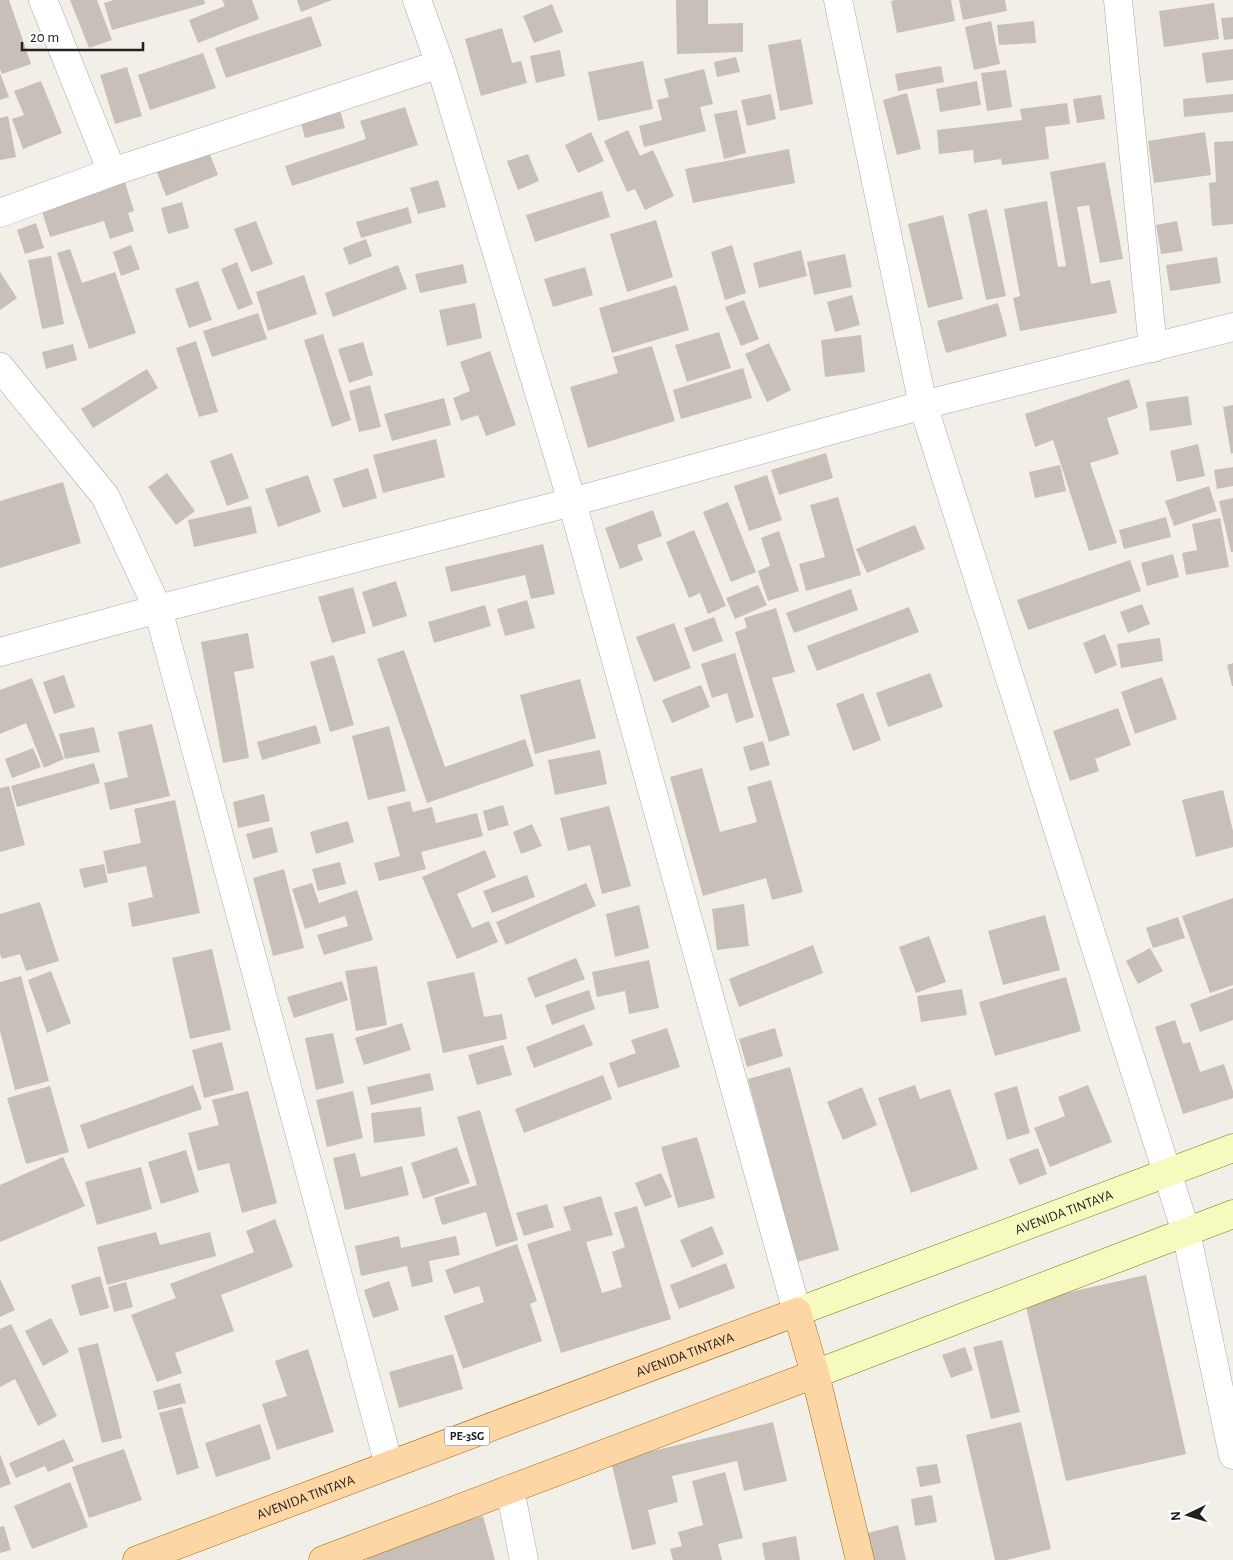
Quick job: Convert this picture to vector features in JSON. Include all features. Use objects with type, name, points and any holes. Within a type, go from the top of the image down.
[{"type":"main road","name":"AVENIDA TINTAYA","points":[[137,1560],[1233,1148]]},
{"type":"main road","points":[[323,1560],[1233,1214]]},
{"type":"main road","points":[[797,1312],[815,1374],[860,1560]]},
{"type":"street","points":[[44,0],[112,172]]},
{"type":"street","points":[[417,0],[440,64],[572,502],[797,1312]]},
{"type":"street","points":[[838,0],[924,405],[1186,1232],[1233,1455]]},
{"type":"street","points":[[1118,0],[1153,348]]},
{"type":"street","points":[[0,213],[112,172],[440,64]]},
{"type":"street","points":[[0,652],[158,609],[572,502],[924,405],[1233,327]]},
{"type":"street","points":[[0,367],[106,496],[158,609],[389,1465]]},
{"type":"street","points":[[510,1489],[524,1560]]},
{"type":"building","points":[[0,0],[9,0],[31,64],[2,74],[0,69]]},
{"type":"building","points":[[70,0],[97,0],[112,40],[89,48]]},
{"type":"building","points":[[114,0],[204,0],[205,4],[112,30],[104,3]]},
{"type":"building","points":[[222,0],[252,0],[259,19],[198,43],[189,20],[225,6]]},
{"type":"building","points":[[297,0],[332,0],[301,12]]},
{"type":"building","points":[[676,0],[708,0],[708,24],[743,23],[743,52],[677,54]]},
{"type":"building","points":[[951,0],[955,21],[897,33],[891,1]]},
{"type":"building","points":[[959,0],[1005,0],[1007,11],[963,20]]},
{"type":"building","points":[[1214,3],[1219,39],[1164,47],[1159,11]]},
{"type":"building","points":[[552,4],[563,32],[534,43],[523,16]]},
{"type":"building","points":[[311,16],[322,46],[226,78],[215,48]]},
{"type":"building","points":[[1233,17],[1233,39],[1224,40],[1221,18]]},
{"type":"building","points":[[991,21],[1000,64],[974,70],[965,27]]},
{"type":"building","points":[[1034,21],[1036,43],[999,45],[997,25]]},
{"type":"building","points":[[502,28],[512,63],[521,61],[527,83],[481,96],[465,39]]},
{"type":"building","points":[[801,39],[813,104],[780,111],[768,45]]},
{"type":"building","points":[[1233,49],[1233,80],[1206,83],[1202,53]]},
{"type":"building","points":[[560,50],[565,76],[536,83],[530,56]]},
{"type":"building","points":[[203,53],[216,88],[150,110],[138,75]]},
{"type":"building","points":[[736,57],[740,72],[717,77],[714,62]]},
{"type":"building","points":[[643,61],[653,109],[598,121],[588,72]]},
{"type":"building","points":[[941,66],[944,82],[898,91],[895,74]]},
{"type":"building","points":[[127,67],[142,116],[115,124],[100,75]]},
{"type":"building","points":[[704,69],[713,104],[700,107],[706,131],[644,147],[639,126],[662,120],[657,100],[669,97],[664,79]]},
{"type":"building","points":[[1006,70],[1012,107],[987,111],[981,73]]},
{"type":"building","points":[[0,73],[9,97],[0,100]]},
{"type":"building","points":[[41,81],[62,133],[23,149],[12,119],[24,115],[14,91]]},
{"type":"building","points":[[977,81],[981,105],[940,112],[936,89]]},
{"type":"building","points":[[907,93],[921,149],[897,155],[883,100]]},
{"type":"building","points":[[771,94],[776,119],[747,126],[741,100]]},
{"type":"building","points":[[1233,94],[1233,112],[1184,117],[1183,99]]},
{"type":"building","points":[[1101,95],[1105,119],[1077,123],[1073,99]]},
{"type":"building","points":[[338,102],[345,128],[305,138],[298,112]]},
{"type":"building","points":[[1067,103],[1070,124],[1045,127],[1049,159],[1002,165],[1001,159],[974,163],[973,150],[939,154],[937,130],[1022,120],[1020,109]]},
{"type":"building","points":[[405,107],[418,145],[292,186],[285,166],[366,139],[360,121]]},
{"type":"building","points":[[737,110],[746,153],[724,159],[714,114]]},
{"type":"building","points":[[8,116],[16,157],[0,160],[0,118]]},
{"type":"building","points":[[628,130],[640,156],[653,150],[674,196],[645,210],[635,189],[627,192],[604,141]]},
{"type":"building","points":[[591,132],[604,161],[578,173],[565,145]]},
{"type":"building","points":[[1205,132],[1211,175],[1154,183],[1148,141]]},
{"type":"building","points":[[1233,141],[1233,224],[1212,226],[1209,183],[1216,182],[1214,142]]},
{"type":"building","points":[[205,142],[218,175],[166,196],[153,162]]},
{"type":"building","points":[[789,149],[795,183],[693,203],[685,169]]},
{"type":"building","points":[[528,154],[539,181],[518,190],[507,161]]},
{"type":"building","points":[[1105,162],[1123,259],[1100,263],[1089,205],[1077,207],[1091,284],[1110,280],[1117,313],[1020,331],[1013,298],[1020,296],[1004,209],[1047,201],[1058,267],[1066,266],[1050,172]]},
{"type":"building","points":[[123,176],[134,211],[128,213],[134,231],[110,239],[104,221],[50,237],[39,202]]},
{"type":"building","points":[[438,180],[446,207],[418,214],[410,188]]},
{"type":"building","points":[[602,191],[610,217],[535,242],[526,215]]},
{"type":"building","points":[[182,202],[189,228],[168,234],[161,208]]},
{"type":"building","points":[[408,207],[412,223],[361,238],[356,222]]},
{"type":"building","points":[[987,209],[1006,296],[986,300],[968,214]]},
{"type":"building","points":[[943,215],[963,299],[928,308],[908,224]]},
{"type":"building","points":[[656,220],[673,277],[627,292],[610,234]]},
{"type":"building","points":[[256,221],[273,264],[251,272],[234,229]]},
{"type":"building","points":[[1177,221],[1183,251],[1161,254],[1156,225]]},
{"type":"building","points":[[36,223],[44,248],[25,254],[17,230]]},
{"type":"building","points":[[366,239],[372,256],[349,265],[343,248]]},
{"type":"building","points":[[131,245],[140,269],[121,276],[113,252]]},
{"type":"building","points":[[732,245],[746,293],[725,300],[711,252]]},
{"type":"building","points":[[70,249],[82,283],[115,272],[136,333],[89,349],[57,253]]},
{"type":"building","points":[[801,250],[807,276],[759,288],[753,263]]},
{"type":"building","points":[[845,254],[852,287],[814,295],[807,262]]},
{"type":"building","points":[[51,256],[64,324],[42,329],[28,260]]},
{"type":"building","points":[[1217,257],[1221,283],[1170,291],[1166,265]]},
{"type":"building","points":[[237,262],[253,304],[238,310],[221,269]]},
{"type":"building","points":[[463,264],[467,283],[420,293],[415,274]]},
{"type":"building","points":[[398,265],[407,289],[333,317],[325,293]]},
{"type":"building","points":[[585,267],[593,295],[553,307],[544,279]]},
{"type":"building","points":[[0,272],[17,298],[0,310]]},
{"type":"building","points":[[304,275],[317,314],[268,331],[256,292]]},
{"type":"building","points":[[198,281],[212,320],[189,328],[175,289]]},
{"type":"building","points":[[676,285],[689,330],[612,353],[599,308]]},
{"type":"building","points":[[852,295],[860,325],[835,332],[827,302]]},
{"type":"building","points":[[744,300],[759,339],[741,346],[725,307]]},
{"type":"building","points":[[475,303],[482,338],[447,346],[439,310]]},
{"type":"building","points":[[998,303],[1007,336],[946,353],[937,321]]},
{"type":"building","points":[[258,313],[267,339],[212,357],[203,331]]},
{"type":"building","points":[[719,332],[731,368],[687,382],[675,345]]},
{"type":"building","points":[[323,334],[351,420],[332,427],[304,340]]},
{"type":"building","points":[[861,335],[865,372],[825,377],[821,340]]},
{"type":"building","points":[[196,341],[218,412],[199,417],[176,348]]},
{"type":"building","points":[[363,342],[373,375],[349,383],[338,349]]},
{"type":"building","points":[[769,343],[791,390],[767,402],[745,354]]},
{"type":"building","points":[[73,344],[77,360],[46,369],[42,352]]},
{"type":"building","points":[[652,346],[675,421],[588,448],[570,387],[618,373],[613,357]]},
{"type":"building","points":[[490,351],[516,425],[486,436],[478,415],[461,421],[453,398],[470,391],[460,362]]},
{"type":"building","points":[[743,368],[752,398],[681,419],[673,390]]},
{"type":"building","points":[[147,369],[158,388],[93,428],[81,409]]},
{"type":"building","points":[[1129,379],[1138,408],[1107,418],[1119,454],[1090,463],[1117,543],[1089,551],[1053,440],[1035,447],[1025,414]]},
{"type":"building","points":[[370,385],[381,427],[359,432],[349,391]]},
{"type":"building","points":[[1188,396],[1192,425],[1150,431],[1146,402]]},
{"type":"building","points":[[444,398],[451,425],[392,441],[384,414]]},
{"type":"building","points":[[1233,405],[1233,453],[1231,454],[1223,407]]},
{"type":"building","points":[[436,439],[445,477],[383,493],[373,455]]},
{"type":"building","points":[[1198,444],[1205,476],[1177,482],[1170,451]]},
{"type":"building","points":[[232,453],[249,498],[227,506],[210,461]]},
{"type":"building","points":[[826,453],[833,478],[779,495],[771,470]]},
{"type":"building","points":[[1060,465],[1066,491],[1035,498],[1029,472]]},
{"type":"building","points":[[1233,467],[1233,486],[1217,489],[1214,470]]},
{"type":"building","points":[[368,468],[377,498],[343,508],[333,479]]},
{"type":"building","points":[[167,473],[195,511],[176,525],[148,487]]},
{"type":"building","points":[[308,475],[321,512],[278,527],[265,489]]},
{"type":"building","points":[[767,475],[782,520],[749,531],[734,486]]},
{"type":"building","points":[[63,482],[81,543],[0,568],[0,501]]},
{"type":"building","points":[[1209,486],[1217,511],[1174,526],[1165,501]]},
{"type":"building","points":[[838,497],[861,575],[806,591],[799,564],[825,557],[810,505]]},
{"type":"building","points":[[1233,498],[1233,552],[1231,552],[1219,501]]},
{"type":"building","points":[[728,502],[756,572],[731,582],[703,512]]},
{"type":"building","points":[[251,506],[257,533],[194,547],[188,520]]},
{"type":"building","points":[[653,510],[662,536],[637,545],[643,560],[620,569],[605,528]]},
{"type":"building","points":[[1166,517],[1171,537],[1124,549],[1119,530]]},
{"type":"building","points":[[1220,518],[1229,567],[1186,575],[1182,553],[1197,550],[1192,524]]},
{"type":"building","points":[[915,525],[925,549],[867,573],[856,549]]},
{"type":"building","points":[[694,530],[726,606],[708,614],[700,593],[689,598],[666,542]]},
{"type":"building","points":[[779,531],[799,591],[768,601],[758,571],[770,566],[761,538]]},
{"type":"building","points":[[543,544],[555,594],[531,599],[525,575],[451,592],[445,567]]},
{"type":"building","points":[[1173,554],[1179,577],[1147,586],[1141,563]]},
{"type":"building","points":[[1130,560],[1141,591],[1028,630],[1017,600]]},
{"type":"building","points":[[396,581],[407,616],[373,627],[362,592]]},
{"type":"building","points":[[758,585],[767,605],[735,619],[726,598]]},
{"type":"building","points":[[353,587],[366,633],[332,643],[318,597]]},
{"type":"building","points":[[851,589],[858,610],[794,633],[786,613]]},
{"type":"building","points":[[527,600],[535,628],[505,636],[497,609]]},
{"type":"building","points":[[1142,604],[1150,624],[1128,633],[1120,612]]},
{"type":"building","points":[[485,605],[491,626],[434,643],[428,622]]},
{"type":"building","points":[[909,607],[919,632],[817,671],[807,646]]},
{"type":"building","points":[[776,608],[795,672],[772,678],[790,735],[769,742],[735,632],[747,628],[744,618]]},
{"type":"building","points":[[714,617],[723,641],[693,652],[684,628]]},
{"type":"building","points":[[674,623],[691,668],[654,682],[636,637]]},
{"type":"building","points":[[248,633],[254,668],[234,672],[249,758],[223,763],[201,642]]},
{"type":"building","points":[[1105,634],[1117,665],[1095,674],[1083,643]]},
{"type":"building","points":[[1160,638],[1163,661],[1121,668],[1117,644]]},
{"type":"building","points":[[404,650],[445,767],[525,739],[534,766],[427,803],[377,659]]},
{"type":"building","points":[[735,653],[754,717],[736,723],[727,693],[712,698],[701,664]]},
{"type":"building","points":[[334,655],[354,725],[330,732],[310,662]]},
{"type":"building","points":[[1233,663],[1233,686],[1232,686],[1227,665]]},
{"type":"building","points":[[930,673],[943,707],[888,727],[876,693]]},
{"type":"building","points":[[64,675],[75,707],[54,714],[43,682]]},
{"type":"building","points":[[1162,677],[1177,719],[1135,734],[1121,692]]},
{"type":"building","points":[[32,678],[64,759],[44,768],[26,723],[0,734],[0,690]]},
{"type":"building","points":[[580,679],[596,738],[535,754],[520,695]]},
{"type":"building","points":[[701,685],[710,707],[672,723],[662,700]]},
{"type":"building","points":[[863,693],[881,740],[853,751],[836,704]]},
{"type":"building","points":[[1118,708],[1131,745],[1095,759],[1099,771],[1070,781],[1053,731]]},
{"type":"building","points":[[152,724],[170,796],[110,810],[104,783],[128,777],[118,732]]},
{"type":"building","points":[[316,725],[321,743],[262,760],[257,742]]},
{"type":"building","points":[[389,726],[406,791],[368,800],[352,736]]},
{"type":"building","points":[[94,727],[100,752],[65,759],[59,734]]},
{"type":"building","points":[[763,741],[770,765],[750,771],[743,747]]},
{"type":"building","points":[[33,748],[41,767],[12,778],[5,759]]},
{"type":"building","points":[[600,750],[607,784],[555,795],[548,760]]},
{"type":"building","points":[[94,763],[100,783],[17,807],[11,786]]},
{"type":"building","points":[[702,768],[720,832],[757,822],[747,787],[771,780],[803,892],[772,900],[766,878],[703,896],[670,777]]},
{"type":"building","points":[[9,786],[25,845],[0,852],[0,788]]},
{"type":"building","points":[[1223,790],[1233,831],[1233,847],[1196,857],[1182,800]]},
{"type":"building","points":[[264,794],[270,821],[238,828],[233,802]]},
{"type":"building","points":[[175,800],[200,913],[132,927],[128,903],[153,897],[146,866],[108,874],[103,851],[141,843],[134,809]]},
{"type":"building","points":[[410,801],[413,812],[432,807],[436,823],[477,813],[483,836],[421,852],[426,869],[379,881],[374,863],[400,856],[387,807]]},
{"type":"building","points":[[503,805],[509,825],[488,831],[483,811]]},
{"type":"building","points":[[609,806],[631,886],[602,894],[590,845],[568,851],[560,818]]},
{"type":"building","points":[[348,821],[354,842],[316,854],[310,832]]},
{"type":"building","points":[[532,824],[542,846],[521,854],[513,832]]},
{"type":"building","points":[[272,827],[278,852],[253,859],[246,834]]},
{"type":"building","points":[[485,850],[496,877],[457,894],[472,928],[489,921],[498,942],[457,959],[422,877]]},
{"type":"building","points":[[340,862],[346,884],[318,891],[312,869]]},
{"type":"building","points":[[104,864],[108,882],[84,888],[79,869]]},
{"type":"building","points":[[284,869],[304,948],[273,956],[253,878]]},
{"type":"building","points":[[527,875],[535,897],[492,913],[483,891]]},
{"type":"building","points":[[312,883],[319,903],[357,890],[373,940],[324,955],[317,935],[348,926],[345,916],[305,929],[292,889]]},
{"type":"building","points":[[586,883],[596,906],[506,945],[496,922]]},
{"type":"building","points":[[1233,898],[1233,985],[1210,993],[1182,916]]},
{"type":"building","points":[[40,902],[59,961],[26,971],[20,954],[2,959],[0,954],[0,914]]},
{"type":"building","points":[[744,904],[749,946],[717,950],[712,909]]},
{"type":"building","points":[[639,905],[649,948],[615,957],[606,914]]},
{"type":"building","points":[[1045,915],[1060,970],[1003,985],[988,931]]},
{"type":"building","points":[[1178,917],[1185,938],[1153,948],[1146,928]]},
{"type":"building","points":[[929,936],[946,982],[916,993],[899,947]]},
{"type":"building","points":[[813,945],[823,973],[739,1007],[729,979]]},
{"type":"building","points":[[1150,948],[1163,971],[1138,984],[1126,961]]},
{"type":"building","points":[[212,949],[231,1030],[190,1039],[172,958]]},
{"type":"building","points":[[576,958],[585,979],[535,998],[527,978]]},
{"type":"building","points":[[649,960],[659,1008],[629,1014],[625,991],[597,997],[592,972]]},
{"type":"building","points":[[377,966],[387,1025],[356,1031],[345,971]]},
{"type":"building","points":[[51,971],[71,1023],[47,1033],[28,980]]},
{"type":"building","points":[[474,972],[484,1017],[502,1014],[507,1039],[443,1053],[427,982]]},
{"type":"building","points":[[21,976],[49,1081],[15,1090],[0,1031],[0,982]]},
{"type":"building","points":[[1066,977],[1081,1031],[995,1056],[979,1002]]},
{"type":"building","points":[[342,981],[348,1000],[294,1018],[287,997]]},
{"type":"building","points":[[1233,988],[1233,1020],[1200,1032],[1190,1004]]},
{"type":"building","points":[[962,989],[967,1015],[921,1022],[917,996]]},
{"type":"building","points":[[589,990],[595,1009],[552,1025],[545,1005]]},
{"type":"building","points":[[1175,1020],[1183,1044],[1190,1042],[1200,1072],[1224,1064],[1233,1091],[1233,1098],[1183,1114],[1155,1027]]},
{"type":"building","points":[[402,1023],[411,1050],[364,1065],[355,1038]]},
{"type":"building","points":[[584,1024],[593,1045],[534,1068],[526,1047]]},
{"type":"building","points":[[667,1028],[680,1067],[618,1088],[609,1063],[636,1053],[631,1040]]},
{"type":"building","points":[[775,1028],[783,1056],[747,1067],[739,1039]]},
{"type":"building","points":[[333,1033],[344,1083],[316,1090],[305,1038]]},
{"type":"building","points":[[222,1042],[234,1090],[204,1098],[192,1050]]},
{"type":"building","points":[[503,1045],[512,1075],[477,1085],[468,1055]]},
{"type":"building","points":[[790,1067],[839,1250],[797,1262],[748,1079]]},
{"type":"building","points":[[430,1073],[434,1090],[371,1105],[367,1087]]},
{"type":"building","points":[[603,1075],[612,1099],[524,1133],[515,1109]]},
{"type":"building","points":[[193,1085],[202,1109],[88,1149],[80,1125]]},
{"type":"building","points":[[915,1085],[920,1099],[950,1089],[978,1169],[911,1193],[878,1098]]},
{"type":"building","points":[[1088,1085],[1112,1142],[1050,1167],[1034,1128],[1065,1116],[1058,1097]]},
{"type":"building","points":[[50,1086],[69,1152],[26,1164],[7,1098]]},
{"type":"building","points":[[1017,1086],[1030,1133],[1007,1140],[994,1093]]},
{"type":"building","points":[[862,1087],[877,1125],[843,1140],[827,1102]]},
{"type":"building","points":[[248,1091],[277,1203],[242,1213],[229,1163],[198,1171],[188,1133],[219,1125],[212,1100]]},
{"type":"building","points":[[353,1091],[363,1138],[327,1147],[316,1100]]},
{"type":"building","points":[[421,1107],[425,1136],[374,1143],[371,1113]]},
{"type":"building","points":[[480,1110],[518,1240],[496,1247],[486,1212],[442,1225],[434,1198],[477,1185],[457,1117]]},
{"type":"building","points":[[697,1137],[715,1198],[678,1208],[661,1147]]},
{"type":"building","points":[[457,1147],[470,1183],[423,1199],[411,1163]]},
{"type":"building","points":[[1038,1148],[1047,1174],[1019,1185],[1009,1159]]},
{"type":"building","points":[[186,1150],[199,1192],[161,1204],[148,1162]]},
{"type":"building","points":[[355,1153],[361,1177],[402,1166],[409,1195],[345,1210],[333,1158]]},
{"type":"building","points":[[63,1157],[85,1206],[0,1242],[0,1185]]},
{"type":"building","points":[[141,1167],[152,1209],[97,1225],[85,1182]]},
{"type":"building","points":[[661,1173],[672,1197],[645,1207],[635,1183]]},
{"type":"building","points":[[601,1196],[613,1235],[586,1242],[602,1293],[622,1287],[612,1252],[625,1247],[614,1213],[637,1206],[671,1319],[561,1353],[527,1244],[571,1230],[563,1207]]},
{"type":"building","points":[[547,1204],[554,1227],[524,1236],[516,1213]]},
{"type":"building","points":[[275,1219],[293,1267],[221,1295],[234,1331],[175,1353],[182,1373],[157,1382],[131,1315],[176,1298],[170,1284],[254,1252],[246,1231]]},
{"type":"building","points":[[712,1226],[724,1254],[692,1268],[680,1240]]},
{"type":"building","points":[[156,1232],[160,1245],[210,1232],[216,1256],[107,1285],[97,1247]]},
{"type":"building","points":[[399,1236],[401,1248],[456,1236],[460,1255],[429,1261],[433,1282],[412,1287],[407,1266],[361,1276],[355,1246]]},
{"type":"building","points":[[517,1244],[537,1301],[530,1304],[542,1341],[463,1369],[444,1316],[484,1302],[479,1286],[454,1294],[445,1270]]},
{"type":"building","points":[[726,1263],[735,1288],[679,1309],[670,1285]]},
{"type":"building","points":[[1146,1275],[1186,1454],[1066,1481],[1025,1302]]},
{"type":"building","points":[[100,1276],[109,1308],[80,1316],[71,1285]]},
{"type":"building","points":[[0,1279],[15,1310],[0,1317]]},
{"type":"building","points":[[389,1281],[399,1310],[373,1318],[364,1290]]},
{"type":"building","points":[[126,1282],[133,1307],[114,1312],[108,1287]]},
{"type":"building","points":[[51,1318],[69,1352],[43,1366],[25,1331]]},
{"type":"building","points":[[11,1324],[57,1416],[38,1426],[15,1379],[0,1387],[0,1329]]},
{"type":"building","points":[[1002,1340],[1020,1412],[991,1419],[973,1347]]},
{"type":"building","points":[[98,1343],[122,1438],[102,1443],[78,1348]]},
{"type":"building","points":[[965,1347],[973,1370],[951,1378],[942,1355]]},
{"type":"building","points":[[308,1349],[334,1432],[277,1450],[262,1404],[287,1396],[275,1361]]},
{"type":"building","points":[[453,1354],[463,1389],[399,1408],[389,1372]]},
{"type":"building","points":[[180,1383],[186,1403],[158,1410],[153,1391]]},
{"type":"building","points":[[182,1407],[199,1468],[177,1475],[159,1413]]},
{"type":"building","points":[[773,1422],[787,1481],[744,1491],[737,1461],[672,1476],[678,1502],[648,1510],[656,1544],[632,1550],[611,1461]]},
{"type":"building","points":[[1021,1422],[1051,1549],[1007,1560],[995,1560],[966,1435]]},
{"type":"building","points":[[260,1424],[271,1459],[216,1477],[205,1443]]},
{"type":"building","points":[[64,1439],[74,1461],[48,1472],[45,1466],[16,1478],[9,1463]]},
{"type":"building","points":[[124,1449],[142,1500],[89,1518],[72,1467]]},
{"type":"building","points":[[0,1454],[11,1484],[0,1488]]},
{"type":"building","points":[[937,1464],[941,1483],[920,1487],[916,1467]]},
{"type":"building","points":[[725,1472],[743,1538],[718,1544],[722,1560],[673,1560],[670,1549],[682,1546],[678,1532],[703,1525],[692,1481]]},
{"type":"building","points":[[70,1482],[88,1527],[32,1549],[14,1506]]},
{"type":"building","points":[[932,1495],[937,1522],[915,1526],[911,1499]]},
{"type":"building","points":[[483,1516],[495,1560],[367,1560],[364,1550]]},
{"type":"building","points":[[898,1525],[906,1560],[874,1560],[868,1533]]},
{"type":"building","points":[[4,1526],[11,1550],[0,1553],[0,1527]]},
{"type":"building","points":[[796,1536],[800,1560],[765,1560],[762,1543]]}]
